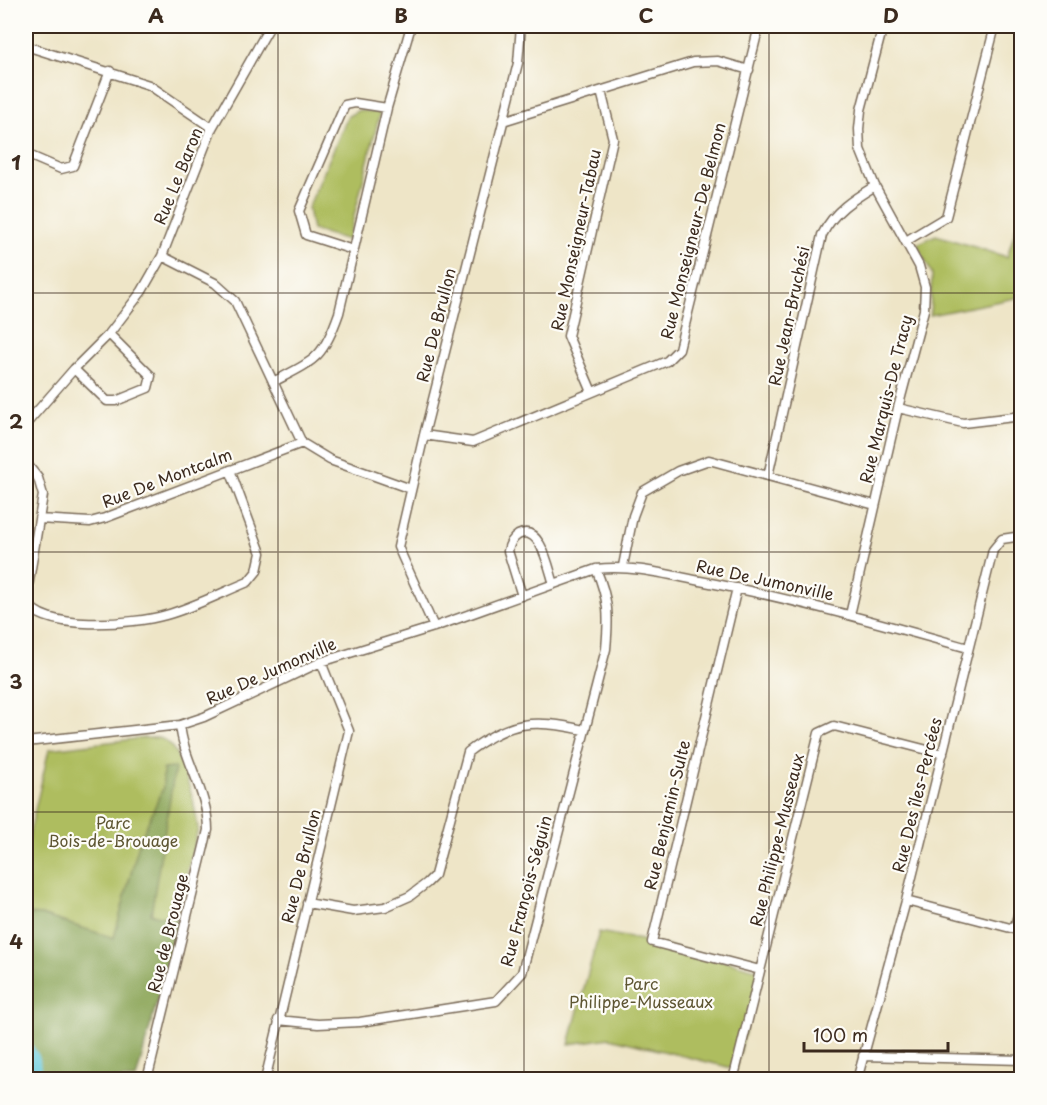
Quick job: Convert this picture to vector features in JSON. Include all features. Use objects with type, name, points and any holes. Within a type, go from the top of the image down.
[{"type":"street","name":"Rue Le Baron","points":[[26,424],[74,369],[109,334],[142,291],[162,256],[212,128],[268,26]]},
{"type":"street","points":[[273,382],[315,360],[329,343],[339,313],[387,108],[411,26]]},
{"type":"street","name":"Rue De Brullon","points":[[434,627],[398,547],[518,63],[521,26]]},
{"type":"street","name":"Rue Monseigneur-De Belmon","points":[[424,435],[473,442],[668,361],[679,349],[759,26]]},
{"type":"street","name":"Rue Marquis-De Tracy","points":[[850,615],[898,408],[924,310],[925,286],[919,266],[875,186],[860,149],[859,129],[883,26]]},
{"type":"street","points":[[906,241],[946,218],[994,26]]},
{"type":"street","points":[[26,46],[149,85],[212,128]]},
{"type":"street","points":[[502,121],[693,62],[718,61],[749,70]]},
{"type":"street","points":[[26,154],[61,168],[73,166],[110,71]]},
{"type":"street","name":"Rue Monseigneur-Tabau","points":[[592,392],[568,336],[613,139],[601,91]]},
{"type":"street","points":[[352,250],[306,235],[299,211],[345,105],[355,103],[387,108]]},
{"type":"street","name":"Rue Jean-Bruchési","points":[[768,476],[822,236],[830,219],[844,206],[875,186]]},
{"type":"street","points":[[162,256],[215,283],[235,301],[302,443],[330,460],[411,489]]},
{"type":"street","points":[[74,369],[107,401],[116,401],[148,388],[151,376],[109,334]]},
{"type":"street","points":[[898,408],[963,423],[1022,416]]},
{"type":"street","name":"Rue De Montcalm","points":[[39,519],[90,522],[302,443]]},
{"type":"street","points":[[623,566],[633,516],[642,492],[678,471],[709,460],[875,505]]},
{"type":"street","points":[[26,463],[38,478],[43,495],[26,599],[29,608],[37,614],[74,623],[139,620],[165,616],[248,582],[257,571],[261,553],[230,470]]},
{"type":"street","points":[[522,596],[508,551],[509,544],[517,536],[526,533],[535,536],[540,543],[554,584]]},
{"type":"street","name":"Rue Des îles-Percées","points":[[857,1080],[906,901],[993,550],[1002,539],[1022,536]]},
{"type":"street","name":"Rue De Jumonville","points":[[26,742],[180,725],[204,717],[321,662],[434,627],[596,569],[623,566],[737,588],[850,615],[968,648]]},
{"type":"street","name":"Rue François-Séguin","points":[[278,1020],[318,1024],[360,1022],[496,1001],[522,973],[606,649],[609,622],[607,594],[596,569]]},
{"type":"street","name":"Rue Benjamin-Sulte","points":[[737,588],[652,942],[760,970]]},
{"type":"street","name":"Rue De Brullon","points":[[265,1080],[349,731],[321,662]]},
{"type":"street","points":[[307,903],[353,911],[385,907],[410,896],[435,875],[468,752],[507,728],[522,724],[551,722],[584,730]]},
{"type":"street","name":"Rue de Brouage","points":[[147,1080],[208,830],[208,813],[202,791],[184,747],[180,725]]},
{"type":"street","name":"Rue Philippe-Musseaux","points":[[733,1080],[819,733],[834,726],[943,754]]},
{"type":"street","points":[[906,901],[1018,930],[1022,901]]},
{"type":"street","points":[[863,1056],[1022,1060]]},
{"type":"green space","points":[[359,110],[380,113],[348,240],[312,230],[308,208],[348,116]]},
{"type":"green space","points":[[1021,212],[1021,297],[930,315],[932,274],[917,244],[936,235],[1007,257]]},
{"type":"green space","name":"Parc Bois-de-Brouage","points":[[143,738],[162,739],[176,753],[187,779],[198,829],[147,1032],[26,1080],[26,849],[49,749]]},
{"type":"green space","points":[[175,768],[151,914],[179,920],[136,1079],[26,1079],[26,914],[41,915],[114,938],[139,843],[163,788],[163,769]]},
{"type":"green space","name":"Parc Philippe-Musseaux","points":[[599,932],[652,942],[760,970],[736,1069],[610,1038],[569,1044]]},
{"type":"waterway","points":[[26,1052],[31,1060],[33,1080]]}]
